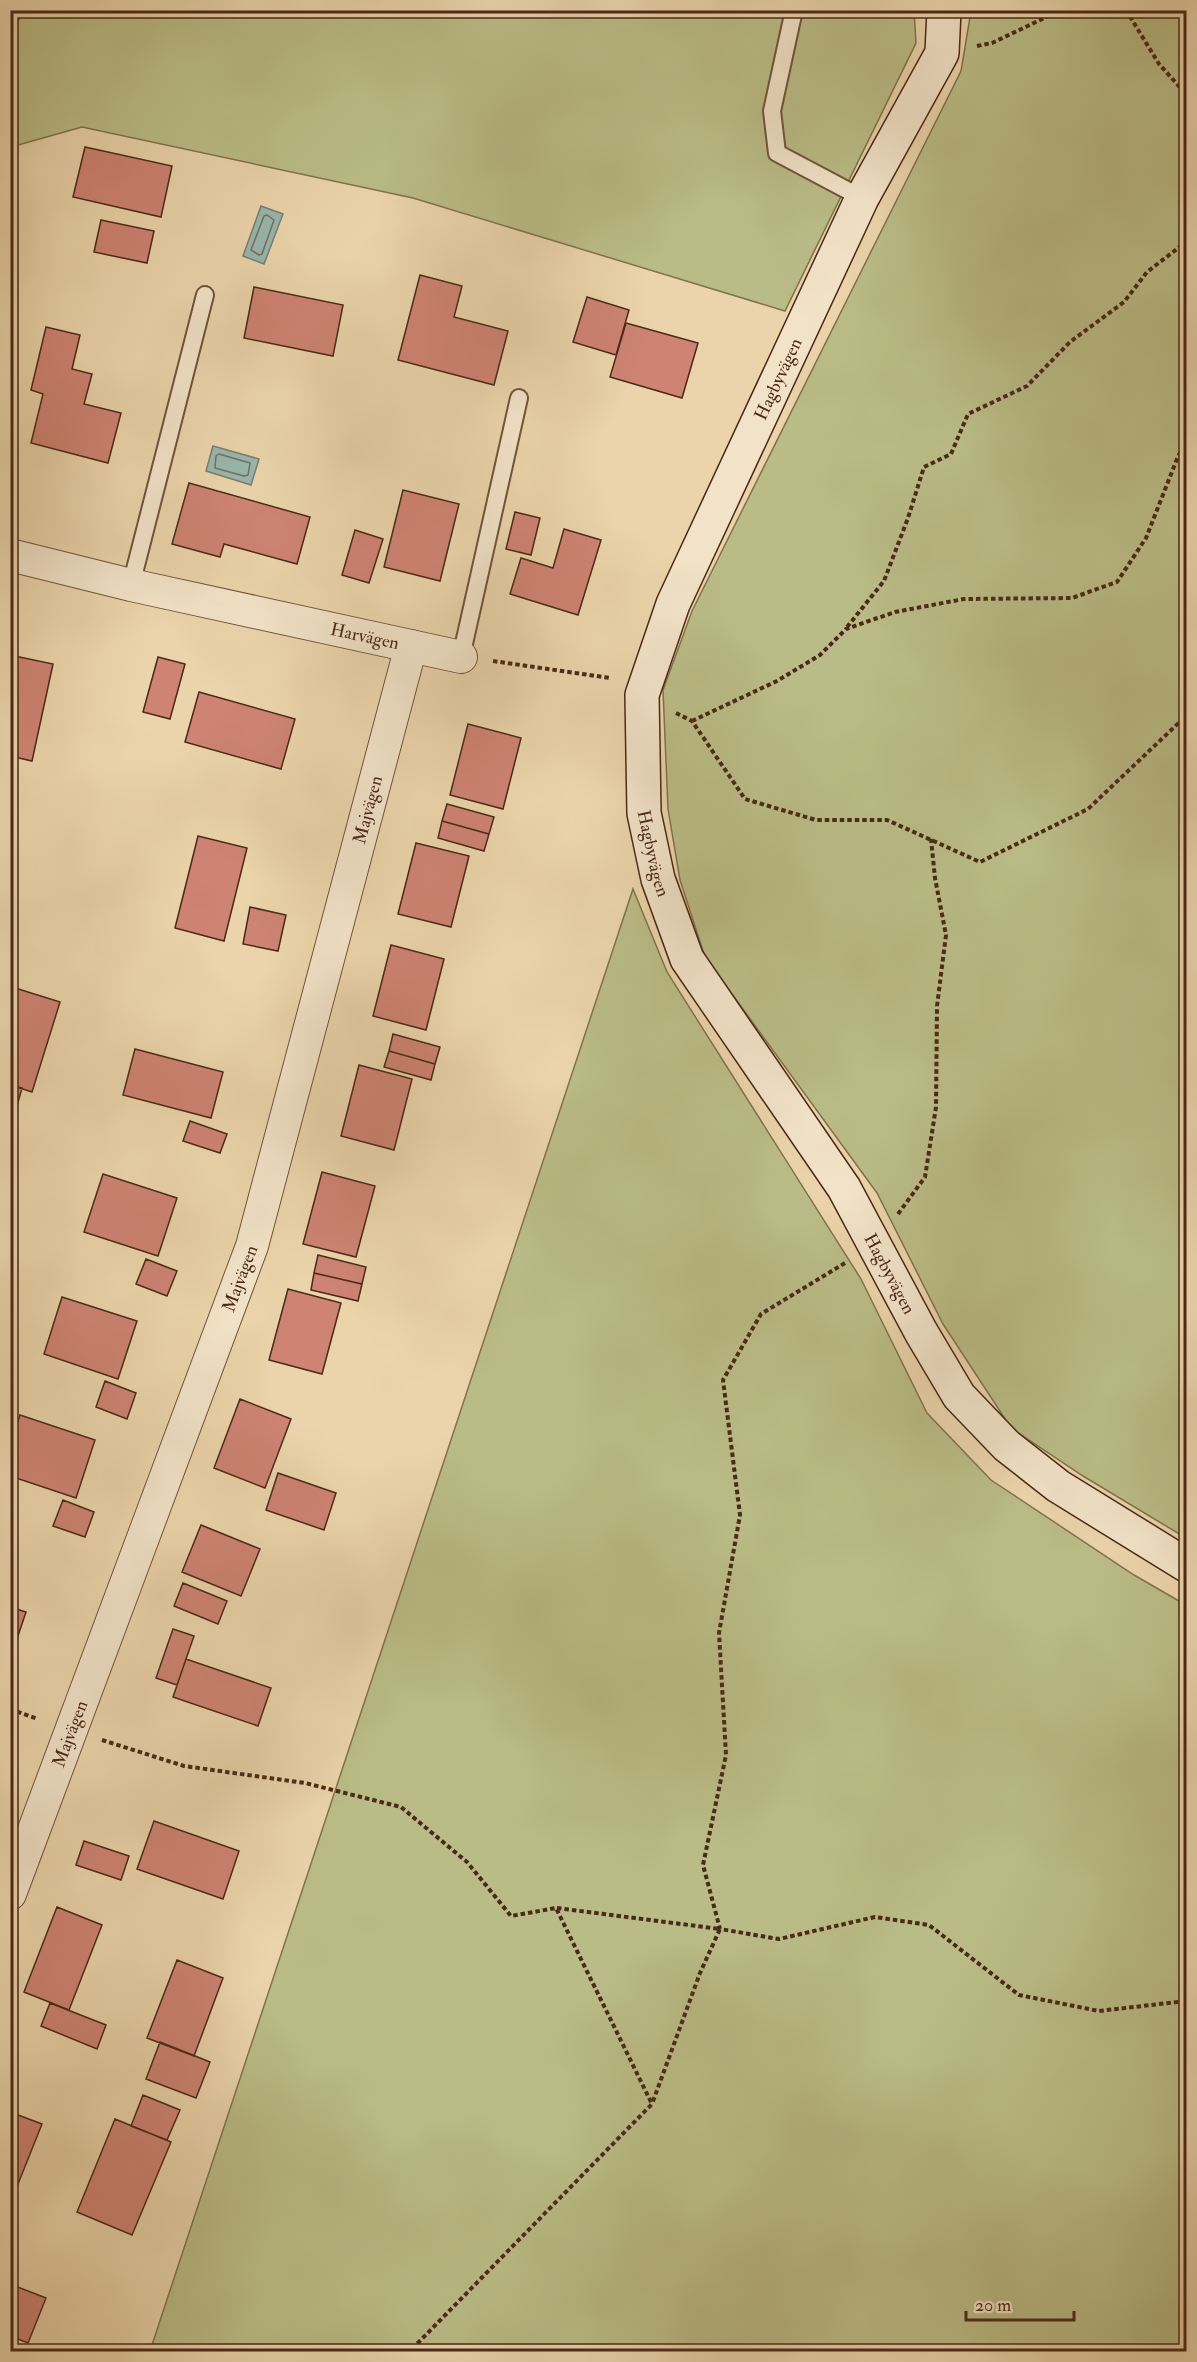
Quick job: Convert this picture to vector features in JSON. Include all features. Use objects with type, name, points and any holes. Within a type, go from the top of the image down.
[{"type":"street","name":"Hagbyvägen","points":[[944,10],[942,53],[862,198],[673,604],[642,695],[644,813],[658,879],[687,959],[844,1188],[921,1332],[959,1396],[999,1438],[1058,1486],[1186,1565]]},
{"type":"street","name":"Harvägen","points":[[10,555],[131,585],[461,657]]},
{"type":"street","name":"Majvägen","points":[[10,1893],[252,1246],[411,646]]},
{"type":"lane","points":[[794,10],[772,111],[777,153],[862,198]]},
{"type":"lane","points":[[131,585],[205,295]]},
{"type":"lane","points":[[461,657],[519,398]]},
{"type":"path","points":[[942,53],[992,43],[1061,10]]},
{"type":"path","points":[[1126,10],[1159,64],[1186,94]]},
{"type":"path","points":[[692,721],[777,681],[820,655],[846,629],[884,581],[909,518],[924,467],[951,454],[968,414],[1027,386],[1070,342],[1124,302],[1147,272],[1186,242]]},
{"type":"path","points":[[846,629],[895,612],[964,599],[1072,598],[1116,582],[1146,538],[1186,441]]},
{"type":"path","points":[[461,657],[610,678],[614,667]]},
{"type":"path","points":[[642,695],[692,721],[745,799],[816,820],[887,820],[980,862],[1088,809],[1186,716]]},
{"type":"path","points":[[409,2352],[652,2104],[700,1973],[720,1929],[703,1865],[726,1755],[719,1633],[740,1515],[730,1450],[723,1380],[761,1314],[875,1244],[925,1177],[936,1107],[937,1006],[946,935],[935,878],[932,839]]},
{"type":"path","points":[[72,1730],[183,1766],[304,1783],[401,1807],[467,1862],[511,1916],[556,1908],[779,1939],[875,1917],[929,1925],[1019,1995],[1099,2011],[1186,2001]]},
{"type":"path","points":[[556,1908],[652,2104]]},
{"type":"green space","points":[[28,10],[914,10],[916,43],[785,311],[413,198],[82,127],[11,147],[10,29]]},
{"type":"green space","points":[[971,11],[1186,11],[1186,1538],[1083,1476],[1011,1428],[943,1324],[877,1193],[705,957],[680,880],[668,809],[663,690],[692,611],[961,71]]},
{"type":"green space","points":[[633,889],[667,972],[861,1279],[927,1413],[991,1480],[1134,1575],[1186,1605],[1186,2351],[150,2351]]},
{"type":"water","points":[[261,206],[283,214],[264,264],[243,256]]},
{"type":"water","points":[[213,446],[259,459],[251,485],[206,471]]},
{"type":"building","points":[[85,147],[172,166],[161,217],[73,197]]},
{"type":"building","points":[[101,220],[154,231],[147,263],[94,252]]},
{"type":"building","points":[[420,275],[462,286],[454,317],[508,331],[494,385],[398,360]]},
{"type":"building","points":[[254,287],[343,305],[333,356],[244,338]]},
{"type":"building","points":[[587,297],[629,310],[616,355],[573,342]]},
{"type":"building","points":[[626,323],[698,343],[682,398],[610,377]]},
{"type":"building","points":[[46,327],[80,335],[72,369],[92,374],[84,404],[121,413],[108,463],[31,443],[43,394],[31,390]]},
{"type":"building","points":[[189,483],[310,517],[297,564],[224,544],[220,557],[172,544]]},
{"type":"building","points":[[403,490],[459,504],[440,581],[384,567]]},
{"type":"building","points":[[515,512],[540,518],[531,555],[506,549]]},
{"type":"building","points":[[564,529],[601,540],[578,615],[510,594],[521,558],[553,568]]},
{"type":"building","points":[[355,530],[383,539],[369,583],[342,575]]},
{"type":"building","points":[[10,655],[53,664],[32,761],[10,756]]},
{"type":"building","points":[[158,657],[185,664],[170,719],[143,712]]},
{"type":"building","points":[[199,692],[295,719],[281,769],[185,742]]},
{"type":"building","points":[[468,724],[521,738],[503,809],[450,795]]},
{"type":"building","points":[[447,804],[494,817],[489,834],[442,821]]},
{"type":"building","points":[[442,821],[489,834],[484,851],[438,838]]},
{"type":"building","points":[[198,836],[247,848],[224,941],[175,928]]},
{"type":"building","points":[[416,843],[469,856],[451,927],[398,914]]},
{"type":"building","points":[[250,907],[286,915],[278,951],[243,944]]},
{"type":"building","points":[[391,945],[444,959],[426,1030],[373,1016]]},
{"type":"building","points":[[12,987],[60,1002],[32,1092],[10,1085]]},
{"type":"building","points":[[393,1034],[440,1047],[435,1064],[389,1051]]},
{"type":"building","points":[[135,1049],[223,1072],[211,1118],[123,1095]]},
{"type":"building","points":[[389,1051],[435,1064],[431,1080],[384,1067]]},
{"type":"building","points":[[359,1065],[412,1079],[394,1150],[341,1136]]},
{"type":"building","points":[[10,1085],[22,1088],[15,1113],[10,1112]]},
{"type":"building","points":[[190,1121],[227,1134],[220,1153],[183,1141]]},
{"type":"building","points":[[322,1172],[375,1186],[356,1257],[303,1244]]},
{"type":"building","points":[[103,1174],[177,1198],[158,1256],[84,1232]]},
{"type":"building","points":[[318,1255],[366,1267],[362,1284],[314,1273]]},
{"type":"building","points":[[146,1259],[177,1271],[167,1296],[136,1284]]},
{"type":"building","points":[[314,1273],[362,1284],[358,1301],[311,1290]]},
{"type":"building","points":[[288,1289],[341,1303],[322,1374],[269,1360]]},
{"type":"building","points":[[62,1297],[137,1321],[118,1379],[44,1354]]},
{"type":"building","points":[[105,1381],[136,1393],[127,1419],[96,1407]]},
{"type":"building","points":[[240,1399],[291,1419],[265,1488],[214,1468]]},
{"type":"building","points":[[20,1415],[95,1440],[76,1498],[10,1476],[10,1445]]},
{"type":"building","points":[[278,1473],[336,1493],[324,1530],[266,1510]]},
{"type":"building","points":[[63,1500],[94,1512],[85,1537],[53,1526]]},
{"type":"building","points":[[201,1525],[260,1549],[241,1596],[182,1572]]},
{"type":"building","points":[[183,1583],[227,1601],[218,1624],[174,1606]]},
{"type":"building","points":[[10,1607],[26,1612],[10,1660]]},
{"type":"building","points":[[173,1629],[194,1636],[177,1685],[156,1678]]},
{"type":"building","points":[[186,1659],[271,1688],[258,1726],[173,1697]]},
{"type":"building","points":[[154,1821],[239,1851],[223,1899],[137,1869]]},
{"type":"building","points":[[84,1841],[129,1856],[121,1880],[76,1865]]},
{"type":"building","points":[[57,1907],[102,1925],[69,2010],[24,1992]]},
{"type":"building","points":[[177,1960],[223,1978],[194,2056],[147,2038]]},
{"type":"building","points":[[50,2003],[106,2025],[97,2049],[41,2026]]},
{"type":"building","points":[[160,2042],[210,2062],[196,2098],[146,2079]]},
{"type":"building","points":[[143,2095],[180,2110],[167,2140],[131,2126]]},
{"type":"building","points":[[10,2112],[42,2124],[12,2199],[10,2199]]},
{"type":"building","points":[[115,2119],[171,2142],[132,2235],[77,2212]]},
{"type":"building","points":[[10,2284],[46,2298],[28,2343],[10,2336]]}]
